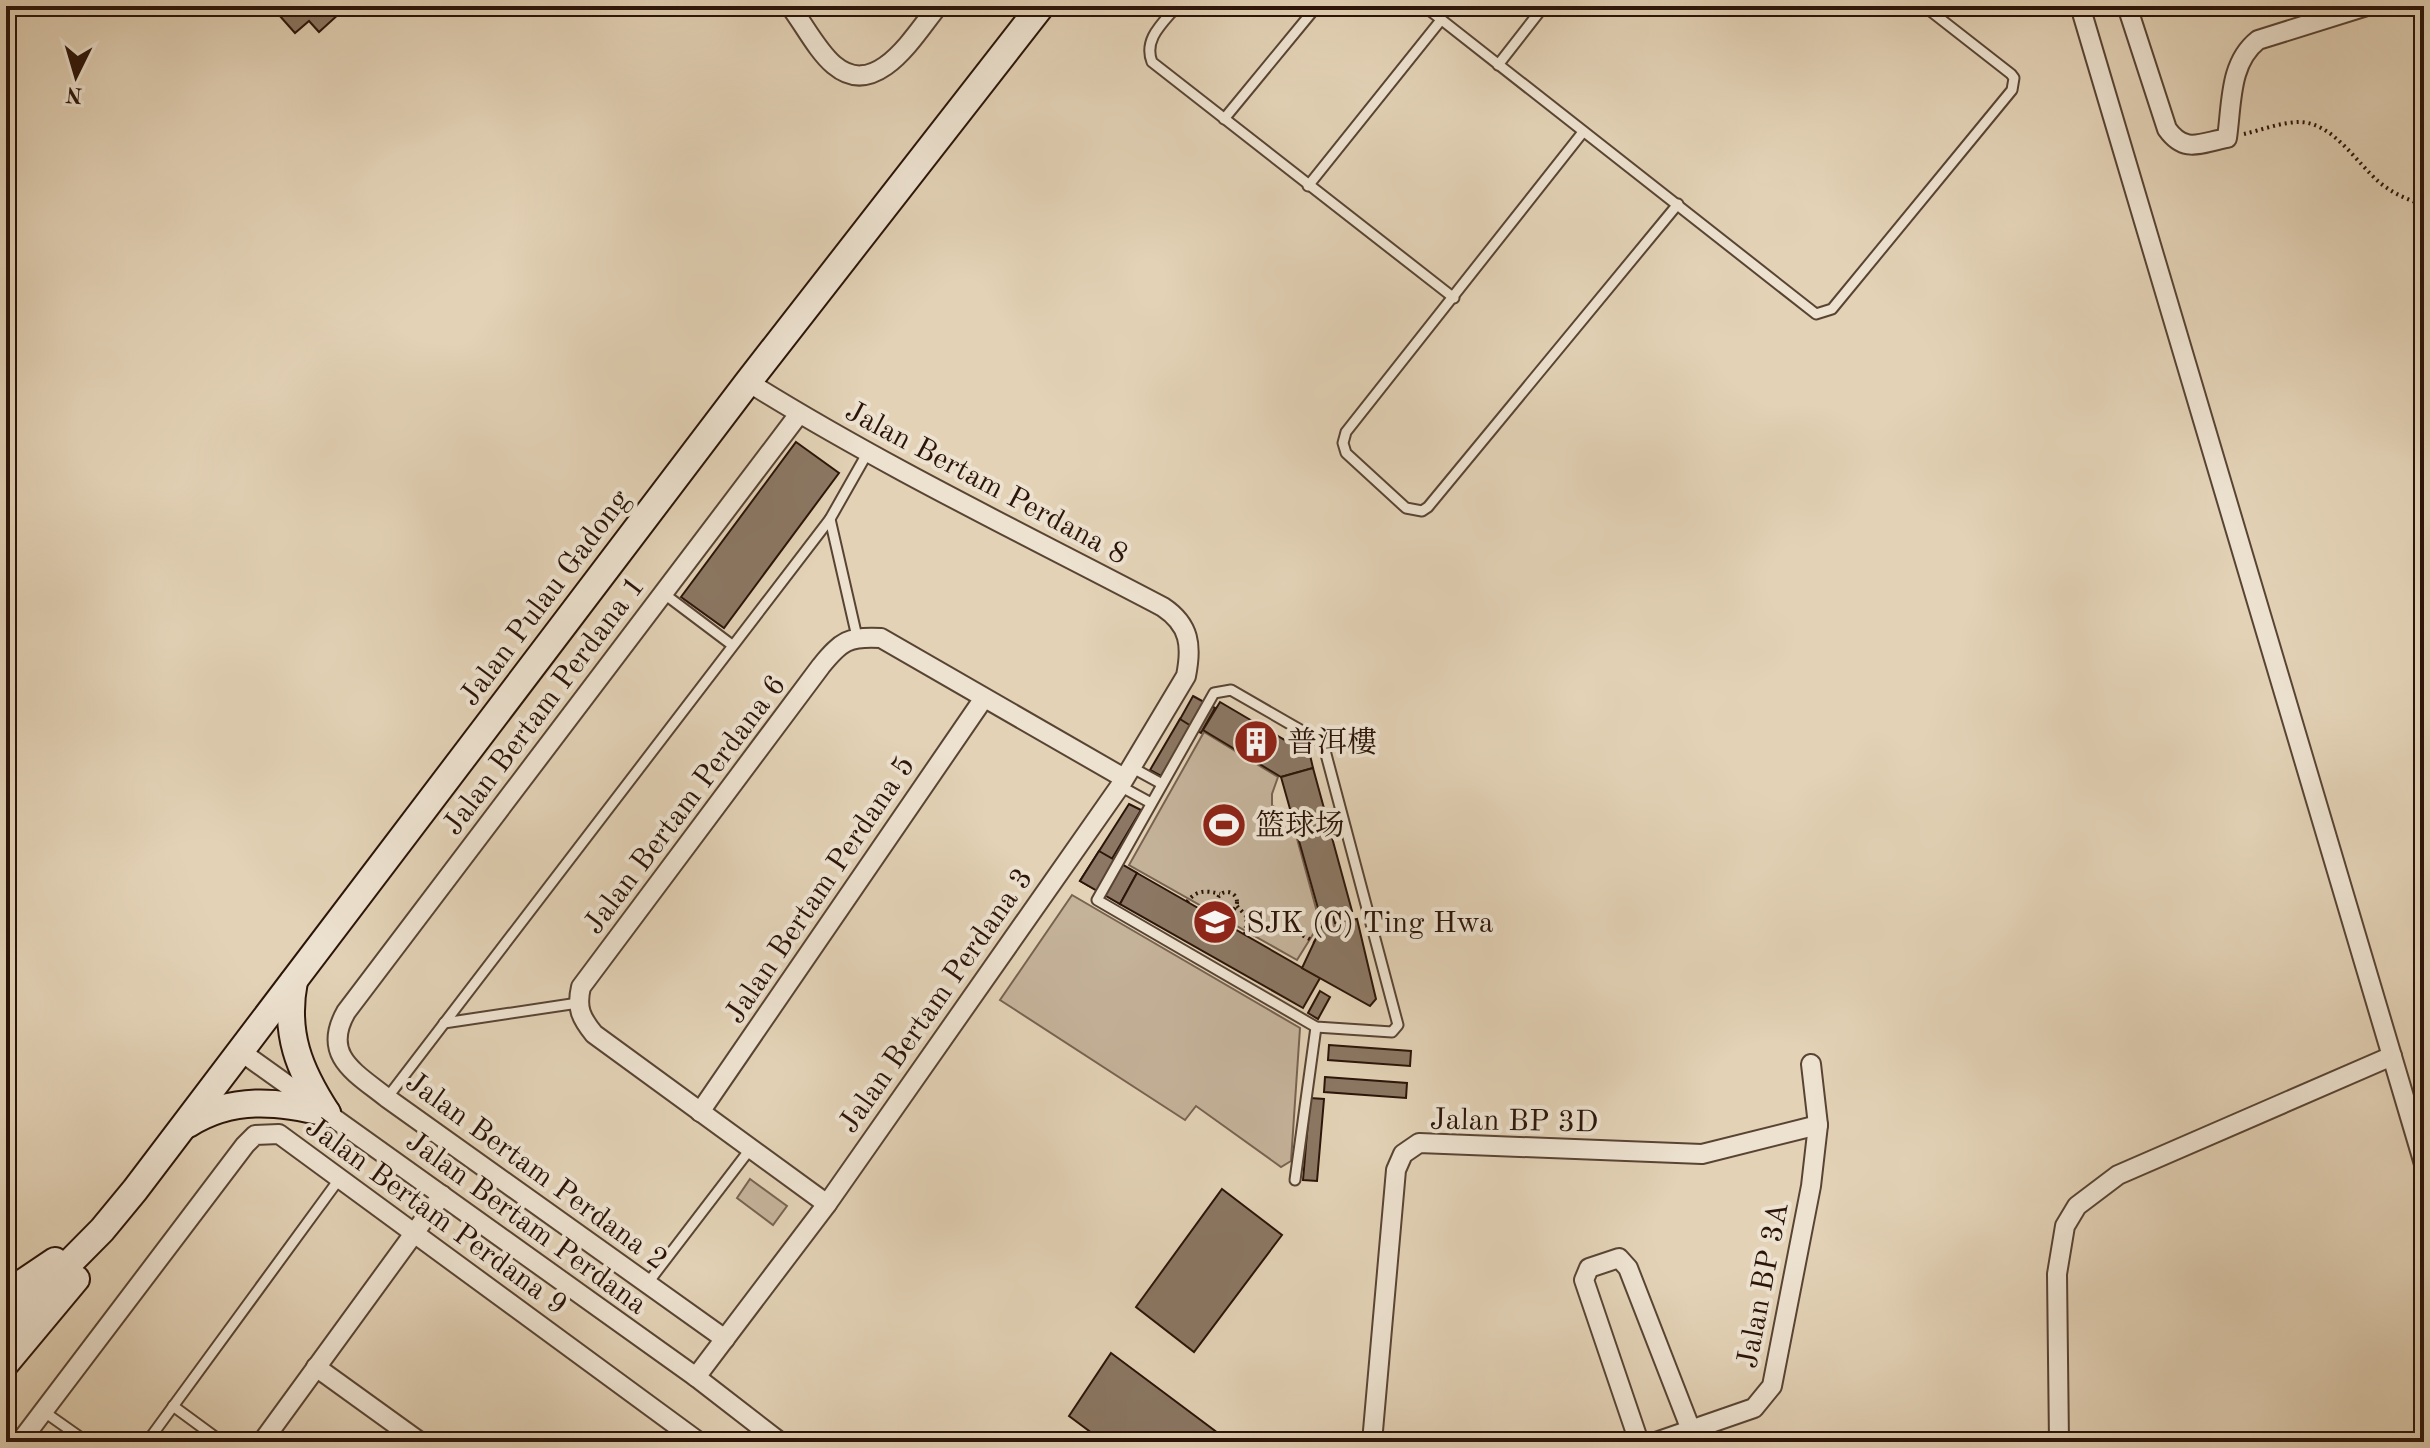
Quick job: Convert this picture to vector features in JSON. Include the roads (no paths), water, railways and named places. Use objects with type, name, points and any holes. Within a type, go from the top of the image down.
[{"type":"main road","name":"Jalan Pulau Gadong","points":[[6,1327],[102,1230],[135,1190],[748,382],[1041,6]]},
{"type":"main road","points":[[295,978],[290,1014],[295,1052],[302,1071],[327,1113]]},
{"type":"main road","points":[[181,1129],[211,1112],[243,1103],[277,1103],[327,1113]]},
{"type":"main road","points":[[6,1363],[111,1236],[135,1190]]},
{"type":"main road","name":"Jalan Pulau Gadong","points":[[6,1294],[102,1230]]},
{"type":"street","points":[[790,6],[833,65],[858,76],[869,75],[891,64],[938,6]]},
{"type":"street","points":[[2080,6],[2424,1164]]},
{"type":"street","points":[[2127,6],[2161,115],[2175,141],[2187,146],[2227,138],[2237,63],[2245,50],[2258,40],[2367,6]]},
{"type":"street","name":"Jalan Bertam Perdana 8","points":[[748,382],[868,452],[1163,607],[1175,615],[1190,640]]},
{"type":"street","name":"Jalan Bertam Perdana 1","points":[[336,1032],[346,1012],[799,414]]},
{"type":"street","points":[[857,637],[881,638],[1125,777]]},
{"type":"street","name":"Jalan Bertam Perdana 6","points":[[580,1010],[581,987],[821,666],[837,647],[857,637]]},
{"type":"street","name":"Jalan Bertam Perdana 3","points":[[696,1377],[827,1204],[1125,777],[1186,676],[1190,640]]},
{"type":"street","name":"Jalan Bertam Perdana 5","points":[[700,1112],[984,698]]},
{"type":"street","points":[[580,1010],[594,1034],[827,1204]]},
{"type":"street","name":"Jalan Bertam Perdana 2","points":[[336,1032],[339,1054],[346,1064],[387,1098],[725,1339]]},
{"type":"street","name":"Jalan Bertam Perdana","points":[[240,1051],[696,1377],[780,1442]]},
{"type":"street","points":[[2059,1442],[2057,1274],[2065,1226],[2077,1206],[2118,1175],[2392,1056]]},
{"type":"street","name":"Jalan BP 3A","points":[[1656,1442],[1754,1408],[1772,1386],[1811,1186],[1818,1125],[1811,1064]]},
{"type":"street","name":"Jalan BP 3D","points":[[1372,1442],[1396,1170],[1403,1154],[1419,1143],[1702,1154],[1818,1125]]},
{"type":"street","name":"Jalan Bertam Perdana 9","points":[[20,1442],[255,1135],[279,1134],[699,1442]]},
{"type":"street","points":[[262,1442],[442,1195]]},
{"type":"street","points":[[1639,1442],[1584,1280],[1589,1268],[1619,1258],[1628,1268],[1691,1430]]},
{"type":"street","points":[[316,1367],[420,1442]]},
{"type":"lane","points":[[1177,6],[1151,39],[1148,50],[1152,62],[1454,298]]},
{"type":"lane","points":[[1224,119],[1317,6]]},
{"type":"lane","points":[[1424,6],[1816,314],[1832,309],[2015,84],[2011,74],[1924,6]]},
{"type":"lane","points":[[1498,65],[1544,6]]},
{"type":"lane","points":[[1308,186],[1441,20]]},
{"type":"lane","points":[[1583,132],[1346,432],[1343,443],[1346,453],[1406,508],[1422,511],[1428,507],[1678,204]]},
{"type":"lane","points":[[387,1098],[830,519],[868,452]]},
{"type":"lane","points":[[830,519],[857,637]]},
{"type":"lane","points":[[663,593],[732,645]]},
{"type":"lane","points":[[1231,690],[1323,743],[1398,1025],[1392,1032],[1316,1027],[1097,900],[1151,803],[1214,693],[1231,690]]},
{"type":"lane","points":[[1125,777],[1162,784]]},
{"type":"lane","points":[[1125,777],[1151,803]]},
{"type":"lane","points":[[444,1023],[580,1010]]},
{"type":"lane","points":[[1295,1180],[1316,1027]]},
{"type":"lane","points":[[647,1284],[751,1148]]},
{"type":"lane","points":[[147,1442],[340,1178]]},
{"type":"lane","points":[[173,1406],[222,1442]]},
{"type":"lane","points":[[43,1411],[87,1442]]},
{"type":"place","name":"普洱樓","points":[[1256,742]]},
{"type":"place","name":"篮球场","points":[[1224,825]]},
{"type":"place","name":"SJK (C) Ting Hwa","points":[[1215,922]]}]
